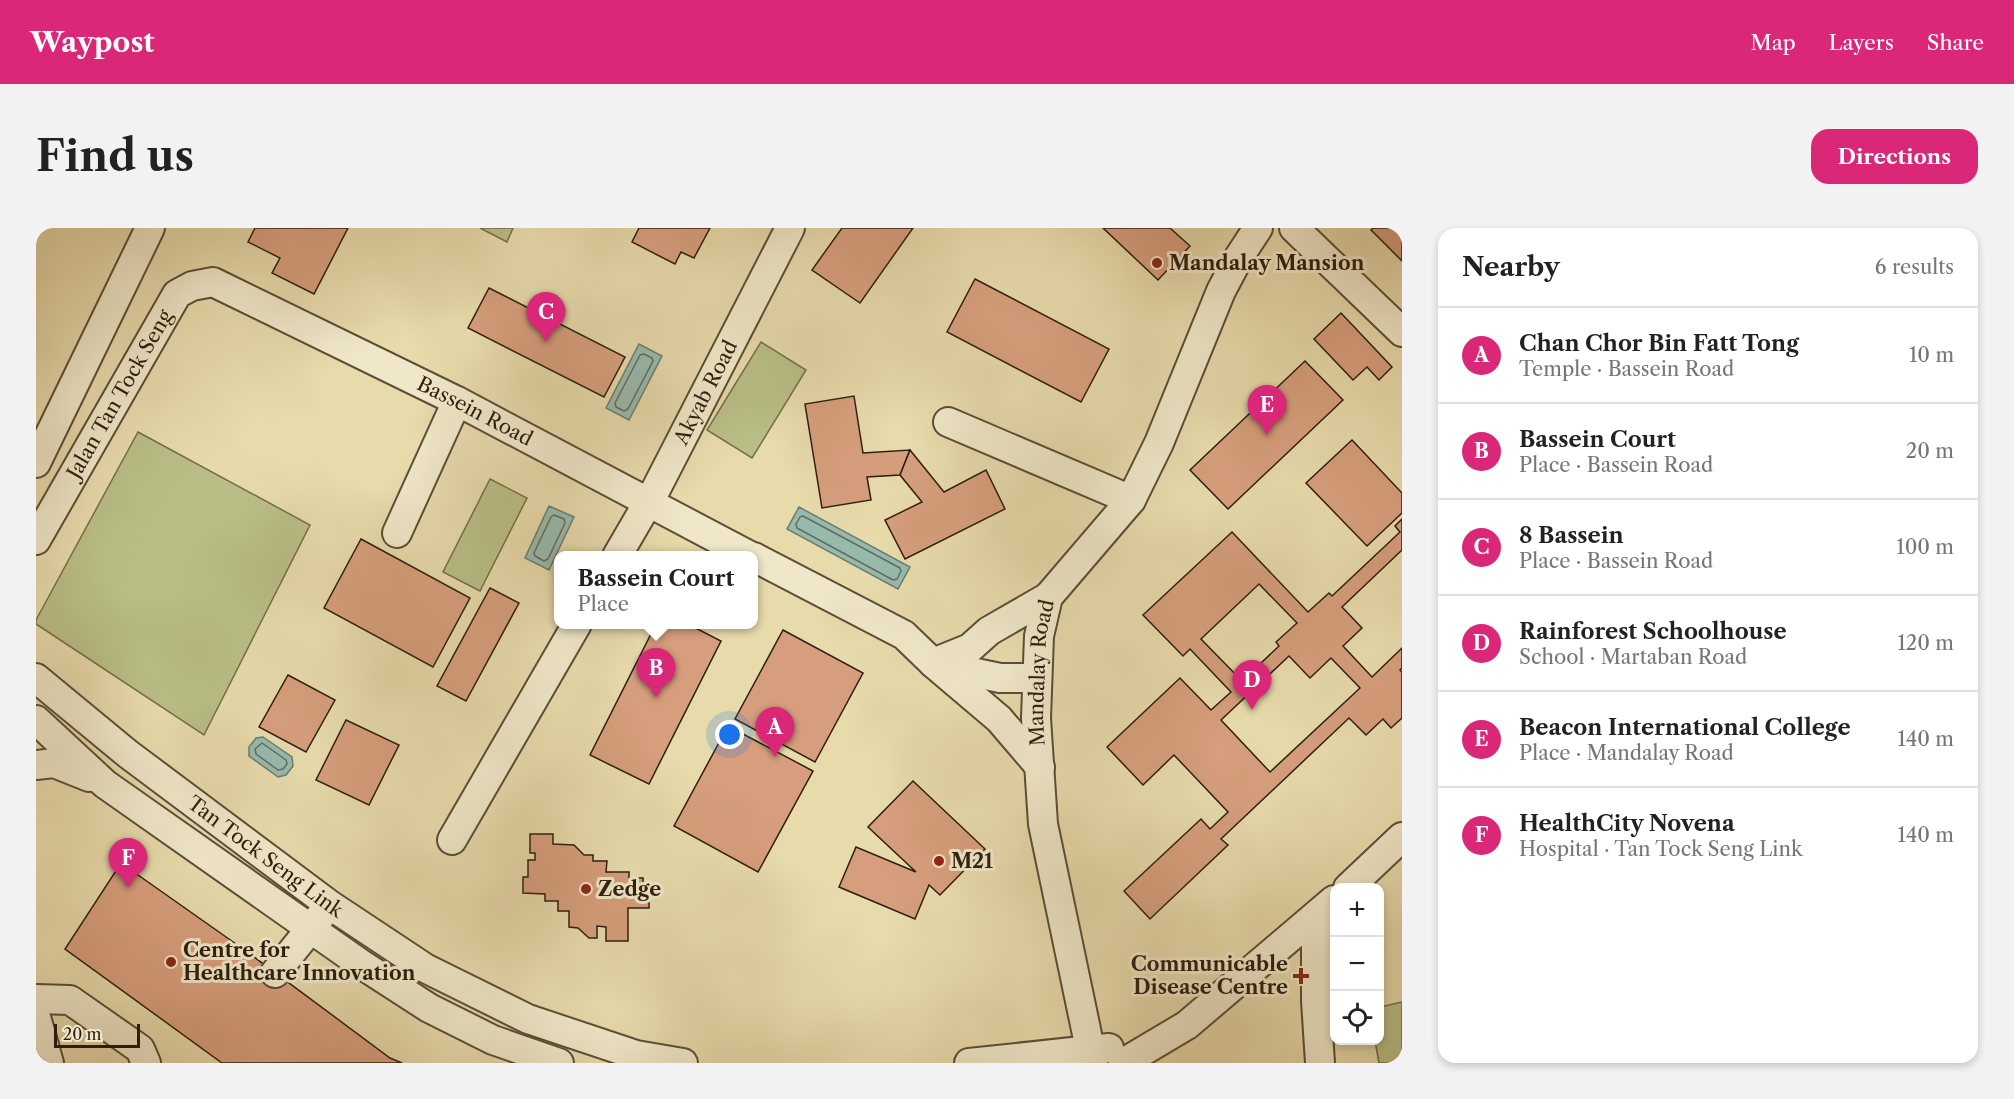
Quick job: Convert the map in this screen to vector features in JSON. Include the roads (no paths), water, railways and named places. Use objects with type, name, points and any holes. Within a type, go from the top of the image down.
[{"type":"street","name":"Akyab Road","points":[[620,551],[648,503],[790,228]]},
{"type":"street","name":"Mandalay Road","points":[[1092,1057],[1042,824],[1040,767],[1036,738],[1039,636],[1048,597],[1131,500],[1159,443],[1221,291],[1258,228]]},
{"type":"street","points":[[1294,228],[1402,332]]},
{"type":"street","name":"Jalan Tan Tock Seng","points":[[36,463],[145,229]]},
{"type":"street","name":"Bassein Road","points":[[192,286],[213,282],[457,401],[742,551]]},
{"type":"street","name":"Jalan Tan Tock Seng","points":[[36,540],[177,294],[192,286]]},
{"type":"street","points":[[397,533],[457,401]]},
{"type":"street","points":[[948,422],[1131,500]]},
{"type":"street","name":"Bassein Road","points":[[758,559],[904,635],[999,719],[1040,767]]},
{"type":"street","points":[[933,663],[970,648],[989,631],[1048,597]]},
{"type":"street","points":[[452,840],[574,629]]},
{"type":"street","points":[[933,663],[1000,678],[1037,678]]},
{"type":"street","name":"Tan Tock Seng Link","points":[[36,678],[128,754],[330,905],[425,969],[528,1019],[636,1055],[683,1063]]},
{"type":"street","name":"Tan Tock Seng Link","points":[[36,720],[105,784],[361,964],[429,1008],[493,1040],[559,1063]]},
{"type":"street","name":"Tan Tock Seng Link","points":[[36,765],[54,763],[105,784]]},
{"type":"street","points":[[1353,883],[1402,837]]},
{"type":"street","points":[[275,973],[330,905]]},
{"type":"street","points":[[1123,1063],[1165,1040],[1187,1024],[1325,909]]},
{"type":"street","points":[[1320,1063],[1316,1001],[1325,909]]},
{"type":"street","points":[[36,999],[70,1000],[140,1049],[146,1063]]},
{"type":"street","points":[[36,1017],[49,1063]]},
{"type":"street","points":[[969,1063],[1092,1057],[1165,1040]]},
{"type":"water","points":[[639,344],[662,356],[629,420],[606,408]]},
{"type":"water","points":[[549,506],[574,517],[558,551],[554,551],[554,559],[549,570],[525,558]]},
{"type":"water","points":[[799,507],[910,567],[898,589],[787,529]]},
{"type":"water","points":[[263,737],[292,757],[293,766],[286,775],[278,777],[249,756],[249,747],[256,738]]},
{"type":"place","name":"Mandalay Mansion","points":[[1157,263]]},
{"type":"place","name":"8 Bassein","points":[[546,342]]},
{"type":"place","name":"Beacon International College","points":[[1267,435]]},
{"type":"place","name":"Bassein Court","points":[[656,698]]},
{"type":"place","name":"Rainforest Schoolhouse","points":[[1252,710]]},
{"type":"place","name":"Chan Chor Bin Fatt Tong","points":[[775,757]]},
{"type":"place","name":"M21","points":[[939,861]]},
{"type":"place","name":"HealthCity Novena","points":[[128,888]]},
{"type":"place","name":"Zedge","points":[[586,889]]},
{"type":"place","name":"Centre for Healthcare Innovation","points":[[171,962]]},
{"type":"place","name":"Communicable Disease Centre","points":[[1301,976]]}]
